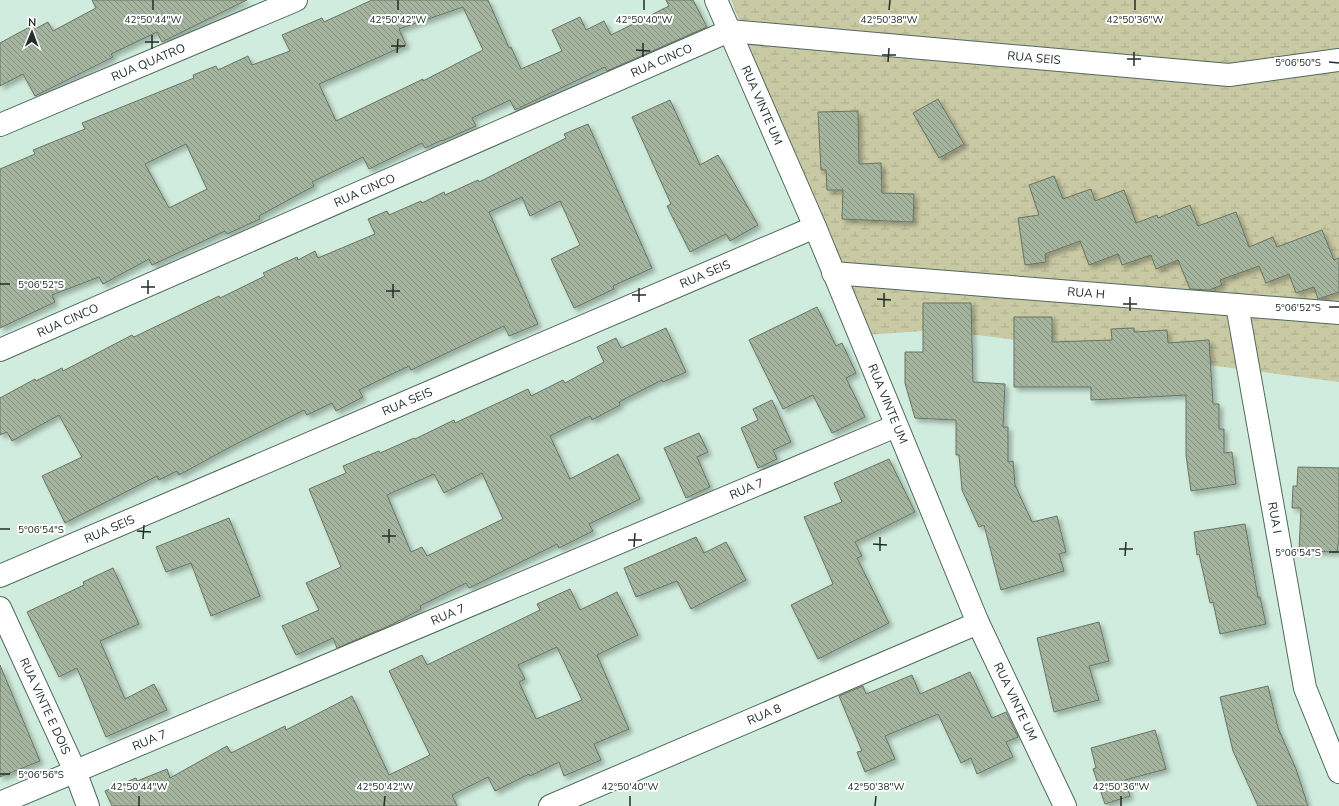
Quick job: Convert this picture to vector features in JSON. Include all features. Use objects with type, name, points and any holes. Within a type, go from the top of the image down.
[{"type":"street","name":"RUA QUATRO","points":[[0,125],[296,0]]},
{"type":"street","name":"RUA VINTE UM","points":[[716,0],[815,227],[978,623],[1065,806]]},
{"type":"street","name":"RUA SEIS","points":[[729,31],[1229,75],[1339,60]]},
{"type":"street","name":"RUA CINCO","points":[[0,350],[729,31]]},
{"type":"street","name":"RUA SEIS","points":[[0,576],[815,227]]},
{"type":"street","name":"RUA H","points":[[834,273],[1339,313]]},
{"type":"street","name":"RUA I","points":[[1237,305],[1305,688],[1339,772]]},
{"type":"street","name":"RUA 7","points":[[0,803],[896,426]]},
{"type":"street","name":"RUA VINTE E DOIS","points":[[0,608],[75,772],[88,806]]},
{"type":"street","name":"RUA 8","points":[[550,806],[978,623]]},
{"type":"green space","points":[[731,0],[1339,0],[1339,382],[939,330],[864,335]]},
{"type":"building","points":[[92,0],[247,0],[162,42],[157,32],[111,54],[113,57],[35,96],[23,74],[0,86],[0,43],[35,24],[37,28],[48,22],[53,31],[96,8]]},
{"type":"building","points":[[372,0],[488,0],[509,48],[511,47],[521,69],[562,51],[552,30],[580,17],[586,30],[604,21],[611,35],[669,6],[666,0],[693,0],[707,27],[607,71],[605,67],[515,110],[510,100],[472,118],[476,126],[425,148],[422,143],[369,169],[363,157],[312,182],[314,186],[259,216],[260,219],[227,234],[225,231],[152,265],[149,259],[103,284],[99,277],[52,295],[55,302],[0,328],[0,169],[35,154],[33,150],[85,129],[82,123],[194,78],[193,75],[216,66],[218,70],[248,56],[252,65],[290,51],[282,35],[322,18],[324,22]],"holes":[[[463,7],[483,50],[423,81],[423,79],[336,121],[319,84],[406,45],[399,29]],[[186,144],[207,189],[169,208],[145,164]]]},
{"type":"building","points":[[938,99],[964,144],[939,158],[913,113]]},
{"type":"building","points":[[670,100],[700,165],[718,155],[758,225],[730,241],[726,234],[690,252],[667,206],[671,204],[632,117]]},
{"type":"building","points":[[858,111],[859,164],[881,163],[882,193],[914,194],[913,222],[842,219],[843,190],[827,190],[826,170],[821,170],[818,112]]},
{"type":"building","points":[[588,124],[652,268],[613,286],[614,289],[574,308],[551,259],[580,245],[560,201],[530,216],[522,197],[489,212],[538,324],[509,336],[504,326],[411,370],[409,366],[359,390],[363,397],[336,411],[332,403],[307,415],[304,410],[234,445],[179,475],[177,471],[159,480],[157,476],[65,523],[42,476],[82,457],[59,415],[12,441],[7,432],[0,435],[0,398],[35,379],[36,381],[62,368],[63,371],[132,335],[134,337],[219,296],[220,298],[265,276],[263,273],[297,257],[298,260],[315,251],[318,258],[375,234],[368,219],[387,211],[389,215],[421,201],[422,203],[444,192],[445,195],[478,180],[479,182],[566,138],[564,134]]},
{"type":"building","points":[[1054,176],[1063,199],[1091,189],[1095,201],[1124,190],[1136,223],[1157,215],[1158,218],[1190,205],[1198,226],[1236,212],[1249,247],[1273,237],[1277,247],[1322,230],[1334,260],[1339,258],[1339,292],[1318,299],[1314,287],[1296,293],[1289,274],[1266,283],[1259,266],[1220,280],[1222,285],[1209,290],[1190,289],[1178,260],[1156,269],[1151,255],[1122,265],[1118,254],[1089,265],[1080,241],[1045,254],[1046,262],[1025,265],[1018,218],[1039,215],[1029,185]]},
{"type":"building","points":[[923,303],[971,303],[973,382],[1005,384],[1003,427],[1008,427],[1008,462],[1013,461],[1015,485],[1032,522],[1057,516],[1066,552],[1059,554],[1064,571],[1001,590],[984,525],[979,527],[962,490],[959,455],[956,455],[956,420],[915,418],[905,383],[905,352],[923,352]]},
{"type":"building","points":[[817,307],[836,346],[842,343],[856,373],[846,378],[865,417],[832,433],[813,395],[783,409],[749,340]]},
{"type":"building","points":[[1014,317],[1052,317],[1052,342],[1112,340],[1111,329],[1134,328],[1134,332],[1167,330],[1168,343],[1209,340],[1213,404],[1219,404],[1219,429],[1224,429],[1224,453],[1232,452],[1236,484],[1191,491],[1186,455],[1186,395],[1091,400],[1091,387],[1014,387]]},
{"type":"building","points":[[666,328],[686,372],[663,382],[662,380],[619,402],[620,405],[592,420],[590,416],[550,436],[570,479],[618,454],[640,499],[589,524],[593,531],[559,548],[557,544],[469,588],[466,583],[420,606],[421,609],[391,625],[337,648],[333,638],[296,655],[282,626],[319,610],[306,583],[341,567],[309,489],[346,473],[343,466],[379,451],[380,453],[414,438],[415,439],[454,420],[455,423],[528,389],[531,396],[563,380],[565,383],[604,362],[597,347],[616,338],[621,348]],"holes":[[[482,473],[503,519],[427,556],[422,547],[411,552],[387,495],[434,474],[444,493]]]},
{"type":"building","points":[[772,400],[791,442],[773,450],[777,459],[758,468],[741,428],[758,420],[753,409]]},
{"type":"building","points":[[699,433],[708,452],[697,457],[710,487],[686,498],[664,448]]},
{"type":"building","points":[[889,459],[915,512],[855,542],[862,556],[857,558],[889,623],[818,659],[791,605],[833,584],[804,517],[842,502],[834,483]]},
{"type":"building","points":[[1298,467],[1339,468],[1339,539],[1337,552],[1299,551],[1301,508],[1292,508],[1293,486],[1297,486]]},
{"type":"building","points":[[229,518],[260,596],[211,616],[191,563],[166,572],[156,547]]},
{"type":"building","points":[[1245,524],[1258,597],[1260,597],[1266,624],[1220,634],[1213,602],[1210,603],[1199,554],[1197,555],[1194,532]]},
{"type":"building","points":[[696,537],[704,553],[726,542],[746,580],[691,609],[677,581],[636,597],[624,568]]},
{"type":"building","points":[[113,568],[139,624],[100,641],[125,699],[154,684],[167,710],[106,737],[77,668],[59,677],[27,612],[84,585],[83,582]]},
{"type":"building","points":[[570,589],[580,610],[617,592],[638,635],[597,655],[629,729],[594,744],[601,760],[564,776],[559,762],[530,776],[529,774],[495,791],[488,777],[452,795],[457,806],[112,806],[105,791],[136,778],[137,781],[167,769],[170,778],[227,746],[231,753],[285,726],[286,730],[352,696],[389,775],[430,755],[389,671],[422,655],[427,665],[540,610],[537,604]],"holes":[[[557,647],[582,700],[536,719],[519,682],[525,679],[518,665]]]},
{"type":"building","points":[[1099,622],[1109,661],[1089,666],[1099,700],[1054,712],[1037,638]]},
{"type":"building","points":[[0,665],[40,761],[0,777]]},
{"type":"building","points":[[970,672],[992,718],[1006,712],[1018,737],[1006,742],[1013,757],[977,774],[971,758],[961,763],[938,714],[885,736],[895,759],[865,772],[857,752],[862,751],[839,696],[863,686],[866,694],[912,675],[920,694]]},
{"type":"building","points":[[1268,686],[1278,728],[1296,769],[1308,806],[1258,806],[1233,751],[1220,697]]},
{"type":"building","points":[[1155,730],[1166,769],[1125,780],[1130,796],[1105,804],[1093,769],[1096,768],[1091,748]]}]
